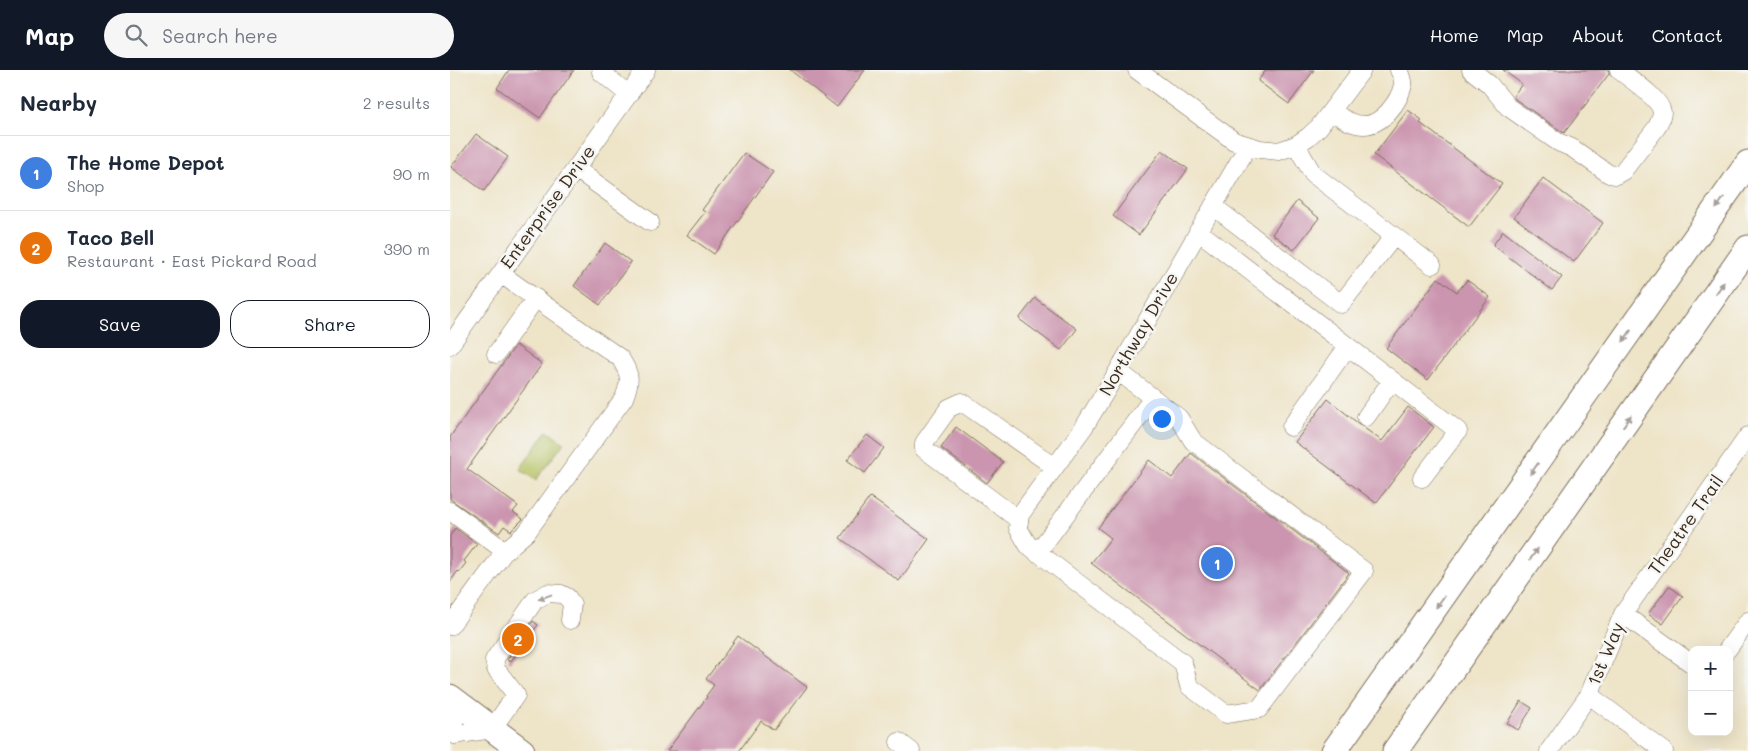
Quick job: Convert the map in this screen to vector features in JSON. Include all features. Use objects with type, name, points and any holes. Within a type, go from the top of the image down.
[{"type":"highway","points":[[1334,751],[1748,163]]},
{"type":"highway","points":[[1395,751],[1748,248]]},
{"type":"highway","points":[[1415,751],[1479,653],[1510,588]]},
{"type":"highway","points":[[452,698],[522,751]]},
{"type":"street","points":[[603,70],[601,72],[629,95]]},
{"type":"street","name":"Enterprise Drive","points":[[450,345],[646,70]]},
{"type":"street","points":[[1137,70],[1234,140],[1248,146],[1279,151],[1296,145],[1308,137],[1319,126],[1362,70]]},
{"type":"street","points":[[1331,111],[1351,123],[1365,125],[1378,121],[1392,108],[1399,95],[1403,83],[1399,70]]},
{"type":"street","points":[[1471,70],[1489,84],[1508,107],[1558,142],[1572,148],[1600,169],[1609,174],[1616,175],[1623,171],[1657,127],[1662,111],[1658,102],[1619,70]]},
{"type":"street","points":[[1296,145],[1313,174],[1432,265]]},
{"type":"street","name":"Northway Drive","points":[[1020,515],[1084,427],[1248,146]]},
{"type":"street","points":[[576,169],[650,222]]},
{"type":"street","points":[[1213,206],[1341,304],[1394,236]]},
{"type":"street","points":[[1198,231],[1458,431],[1422,478]]},
{"type":"street","points":[[450,626],[505,551],[527,532],[624,398],[630,384],[629,371],[620,358],[501,274]]},
{"type":"street","points":[[496,354],[536,298]]},
{"type":"street","points":[[1291,427],[1348,346]]},
{"type":"street","points":[[1054,468],[962,402],[949,408],[924,442],[924,449],[1015,517],[1020,515],[1018,528],[1028,545],[1183,663],[1189,686],[1226,714],[1259,709],[1364,571],[1193,441],[1179,418],[1118,371]]},
{"type":"street","points":[[1366,417],[1392,380]]},
{"type":"street","points":[[1037,552],[1154,398]]},
{"type":"street","name":"Theatre Trail","points":[[1623,614],[1748,436]]},
{"type":"street","points":[[450,511],[505,551]]},
{"type":"street","points":[[452,698],[452,739],[492,729],[516,695],[496,669],[494,660],[535,600],[548,593],[561,594],[567,597],[572,604],[570,620]]},
{"type":"street","points":[[1623,614],[1688,661]]},
{"type":"street","name":"1st Way","points":[[1549,751],[1589,695],[1623,614]]},
{"type":"street","points":[[1730,646],[1748,621]]},
{"type":"street","points":[[1589,695],[1664,751]]},
{"type":"green space","points":[[547,431],[564,443],[536,480],[520,469]]},
{"type":"building","points":[[509,70],[574,70],[540,118],[497,88]]},
{"type":"building","points":[[790,70],[865,70],[837,107]]},
{"type":"building","points":[[1266,70],[1314,70],[1289,104],[1258,81]]},
{"type":"building","points":[[1503,70],[1609,70],[1609,74],[1564,133],[1515,99],[1513,96],[1522,84]]},
{"type":"building","points":[[1408,110],[1422,120],[1420,123],[1502,184],[1469,227],[1374,155]]},
{"type":"building","points":[[476,134],[508,157],[484,191],[451,167]]},
{"type":"building","points":[[1162,150],[1188,169],[1139,235],[1113,216]]},
{"type":"building","points":[[744,153],[773,172],[714,254],[687,235],[705,212],[702,210]]},
{"type":"building","points":[[1543,178],[1603,223],[1574,262],[1514,217]]},
{"type":"building","points":[[1297,201],[1319,218],[1294,250],[1272,234]]},
{"type":"building","points":[[1503,231],[1562,277],[1552,290],[1493,245]]},
{"type":"building","points":[[605,243],[631,262],[600,305],[574,286]]},
{"type":"building","points":[[1438,278],[1457,292],[1467,280],[1490,297],[1428,380],[1386,348]]},
{"type":"building","points":[[1035,298],[1077,329],[1061,350],[1019,319]]},
{"type":"building","points":[[516,345],[542,364],[467,469],[518,506],[513,512],[523,519],[511,531],[504,526],[499,533],[450,499],[450,437]]},
{"type":"building","points":[[1328,399],[1382,441],[1408,407],[1434,427],[1376,503],[1295,442]]},
{"type":"building","points":[[956,427],[1003,462],[987,483],[941,448]]},
{"type":"building","points":[[867,435],[884,448],[865,473],[847,460]]},
{"type":"building","points":[[1191,453],[1349,573],[1260,690],[1091,563],[1111,538],[1098,528],[1149,460],[1172,478]]},
{"type":"building","points":[[870,497],[929,539],[899,581],[840,538]]},
{"type":"building","points":[[455,528],[477,544],[464,561],[466,563],[450,582],[450,536]]},
{"type":"building","points":[[1669,586],[1683,596],[1663,624],[1648,614]]},
{"type":"building","points":[[533,621],[538,625],[510,662],[507,660]]},
{"type":"building","points":[[738,636],[807,687],[774,730],[761,721],[739,751],[667,751],[707,697],[714,685],[706,679]]},
{"type":"building","points":[[1521,701],[1532,708],[1518,730],[1507,723]]},
{"type":"place","name":"The Home Depot","points":[[1217,563]]},
{"type":"place","name":"Taco Bell","points":[[518,639]]}]
